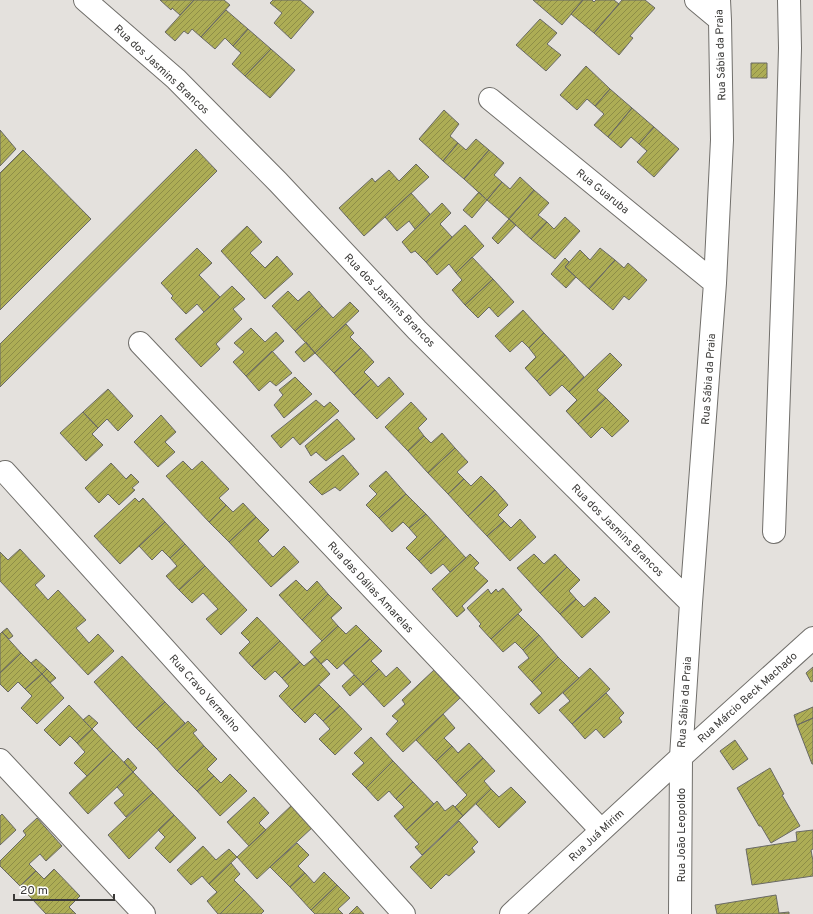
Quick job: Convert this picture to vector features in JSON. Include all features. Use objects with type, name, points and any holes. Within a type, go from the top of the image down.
[{"type":"street","name":"Rua dos Jasmins Brancos","points":[[85,0],[176,79],[278,182],[418,330],[691,603]]},
{"type":"street","points":[[696,0],[719,10]]},
{"type":"street","points":[[774,532],[786,193],[790,48],[789,0]]},
{"type":"street","name":"Rua Sábia da Praia","points":[[681,757],[715,283],[722,140],[719,10]]},
{"type":"street","name":"Rua Guaruba","points":[[490,100],[715,283]]},
{"type":"street","name":"Rua das Dálias Amarelas","points":[[140,343],[601,830]]},
{"type":"street","name":"Rua Cravo Vermelho","points":[[5,472],[404,914]]},
{"type":"street","name":"Rua Márcio Beck Machado","points":[[681,757],[813,638]]},
{"type":"street","name":"Rua Juá Mirim","points":[[510,914],[681,757]]},
{"type":"street","name":"Rua João Leopoldo","points":[[680,914],[681,757]]},
{"type":"street","points":[[0,760],[144,914]]},
{"type":"building","points":[[160,0],[194,0],[180,15],[172,8],[171,10]]},
{"type":"building","points":[[194,0],[224,0],[230,5],[201,37],[192,29],[188,34],[184,31],[175,41],[165,32]]},
{"type":"building","points":[[273,0],[300,0],[314,12],[291,39],[274,23],[282,13],[270,3]]},
{"type":"building","points":[[533,0],[583,0],[562,25]]},
{"type":"building","points":[[583,0],[592,0],[594,2],[596,0],[614,0],[619,4],[594,33],[571,14]]},
{"type":"building","points":[[622,0],[645,0],[655,8],[630,36],[633,38],[619,55],[594,33]]},
{"type":"building","points":[[226,10],[248,29],[233,46],[225,38],[215,49],[201,37]]},
{"type":"building","points":[[540,19],[557,33],[547,44],[561,55],[546,71],[516,45]]},
{"type":"building","points":[[248,29],[271,49],[245,76],[232,64],[241,53],[233,46]]},
{"type":"building","points":[[271,49],[295,70],[270,98],[245,76]]},
{"type":"building","points":[[751,63],[767,63],[767,78],[751,78]]},
{"type":"building","points":[[586,66],[610,89],[595,106],[587,99],[577,110],[560,95]]},
{"type":"building","points":[[610,89],[632,108],[608,137],[594,125],[604,114],[595,106]]},
{"type":"building","points":[[632,108],[654,127],[639,144],[631,137],[621,148],[608,137]]},
{"type":"building","points":[[444,110],[459,124],[450,136],[458,143],[443,161],[419,139]]},
{"type":"building","points":[[654,127],[679,149],[654,177],[637,162],[647,151],[639,144]]},
{"type":"building","points":[[0,130],[16,149],[0,166]]},
{"type":"building","points":[[476,139],[489,150],[464,179],[443,161],[458,143],[466,150]]},
{"type":"building","points":[[196,149],[217,171],[0,387],[0,344]]},
{"type":"building","points":[[23,150],[91,219],[0,310],[0,173]]},
{"type":"building","points":[[489,150],[504,163],[494,175],[502,182],[487,200],[464,179]]},
{"type":"building","points":[[416,164],[429,177],[364,236],[339,208],[372,178],[375,182],[389,170],[399,181]]},
{"type":"building","points":[[520,177],[534,190],[509,219],[487,200],[502,182],[510,189]]},
{"type":"building","points":[[534,190],[549,203],[538,215],[547,222],[531,239],[509,219]]},
{"type":"building","points":[[479,192],[487,200],[472,218],[463,210]]},
{"type":"building","points":[[411,193],[430,214],[415,229],[409,221],[397,231],[385,217]]},
{"type":"building","points":[[442,203],[451,213],[440,224],[452,237],[426,262],[415,251],[411,253],[402,242]]},
{"type":"building","points":[[565,217],[580,231],[555,259],[531,239],[547,222],[554,229]]},
{"type":"building","points":[[509,219],[516,225],[498,244],[492,238]]},
{"type":"building","points":[[465,225],[484,246],[456,273],[449,264],[437,275],[426,262]]},
{"type":"building","points":[[247,226],[262,242],[250,253],[265,268],[277,256],[293,274],[265,299],[221,251]]},
{"type":"building","points":[[197,248],[212,263],[199,275],[220,297],[204,312],[197,304],[186,314],[171,298],[173,296],[161,283]]},
{"type":"building","points":[[600,248],[615,260],[589,289],[565,267],[580,250],[590,260]]},
{"type":"building","points":[[472,257],[493,279],[465,305],[452,290],[462,280],[456,273]]},
{"type":"building","points":[[565,258],[569,262],[565,267],[576,277],[566,288],[551,274]]},
{"type":"building","points":[[615,260],[624,268],[628,263],[647,280],[629,300],[624,296],[613,310],[589,289]]},
{"type":"building","points":[[493,279],[514,302],[498,317],[489,307],[478,318],[465,305]]},
{"type":"building","points":[[232,286],[245,299],[233,309],[242,319],[216,344],[220,349],[201,367],[175,339]]},
{"type":"building","points":[[288,291],[298,301],[309,291],[322,306],[295,331],[272,306]]},
{"type":"building","points":[[350,302],[359,311],[315,353],[295,331],[322,306],[333,318]]},
{"type":"building","points":[[523,310],[544,333],[529,348],[522,341],[510,352],[495,336]]},
{"type":"building","points":[[346,324],[354,333],[350,337],[361,348],[334,373],[315,353]]},
{"type":"building","points":[[251,328],[265,342],[276,332],[284,341],[246,376],[233,362],[244,352],[234,343]]},
{"type":"building","points":[[544,333],[565,355],[537,381],[525,368],[536,357],[529,348]]},
{"type":"building","points":[[306,342],[315,353],[304,362],[295,352]]},
{"type":"building","points":[[361,348],[374,362],[364,372],[371,379],[354,395],[334,373]]},
{"type":"building","points":[[272,351],[292,373],[276,386],[270,381],[259,391],[246,376]]},
{"type":"building","points":[[610,353],[622,365],[597,390],[606,398],[578,424],[566,411],[577,400],[569,392]]},
{"type":"building","points":[[565,355],[584,377],[569,392],[562,385],[550,396],[537,381]]},
{"type":"building","points":[[295,377],[312,394],[284,418],[274,405],[283,395],[279,390]]},
{"type":"building","points":[[389,377],[404,394],[377,419],[354,395],[371,379],[378,387]]},
{"type":"building","points":[[108,389],[133,416],[118,431],[107,419],[98,428],[83,412]]},
{"type":"building","points":[[606,398],[629,421],[612,437],[602,427],[591,438],[578,424]]},
{"type":"building","points":[[316,400],[324,407],[330,402],[339,411],[300,445],[293,437],[281,448],[271,436]]},
{"type":"building","points":[[411,402],[427,419],[418,428],[424,436],[408,451],[385,427]]},
{"type":"building","points":[[83,412],[98,428],[92,434],[103,445],[86,461],[60,433]]},
{"type":"building","points":[[161,415],[176,432],[165,442],[175,452],[158,467],[134,442]]},
{"type":"building","points":[[337,419],[355,439],[326,461],[316,452],[311,456],[305,446]]},
{"type":"building","points":[[442,433],[455,448],[428,473],[408,451],[424,436],[431,443]]},
{"type":"building","points":[[455,448],[468,462],[457,472],[464,479],[448,494],[428,473]]},
{"type":"building","points":[[343,455],[359,474],[340,491],[335,487],[322,495],[309,482]]},
{"type":"building","points":[[183,461],[192,470],[202,461],[229,489],[219,498],[226,505],[209,522],[166,476]]},
{"type":"building","points":[[111,463],[126,479],[131,474],[139,482],[132,488],[135,490],[119,505],[108,494],[99,503],[85,488]]},
{"type":"building","points":[[386,471],[406,494],[379,518],[366,505],[377,494],[369,486]]},
{"type":"building","points":[[481,476],[495,490],[468,516],[448,494],[464,479],[471,486]]},
{"type":"building","points":[[495,490],[508,505],[498,515],[504,521],[487,536],[468,516]]},
{"type":"building","points":[[406,494],[426,514],[409,528],[403,522],[392,532],[379,518]]},
{"type":"building","points":[[135,498],[139,502],[143,498],[165,522],[120,564],[94,536]]},
{"type":"building","points":[[243,503],[256,517],[229,542],[209,522],[226,505],[233,512]]},
{"type":"building","points":[[426,514],[446,536],[419,561],[406,548],[417,537],[409,528]]},
{"type":"building","points":[[256,517],[269,530],[258,541],[273,557],[284,546],[299,562],[271,587],[229,542]]},
{"type":"building","points":[[520,519],[536,537],[510,561],[487,536],[504,521],[511,528]]},
{"type":"building","points":[[165,522],[185,544],[170,558],[162,550],[152,560],[139,546]]},
{"type":"building","points":[[446,536],[466,558],[450,572],[443,564],[431,574],[419,561]]},
{"type":"building","points":[[185,544],[205,566],[179,590],[166,576],[177,566],[170,558]]},
{"type":"building","points":[[20,549],[45,576],[35,585],[48,600],[58,590],[86,620],[76,628],[89,643],[98,634],[114,651],[88,675],[0,581],[0,552],[8,560]]},
{"type":"building","points":[[470,554],[479,563],[474,568],[488,581],[462,606],[465,610],[457,617],[432,589]]},
{"type":"building","points":[[534,554],[544,564],[555,554],[567,567],[540,593],[517,568]]},
{"type":"building","points":[[205,566],[247,610],[221,635],[206,619],[218,609],[203,593],[192,603],[179,590]]},
{"type":"building","points":[[567,567],[580,580],[569,591],[576,599],[560,614],[540,593]]},
{"type":"building","points":[[296,580],[307,591],[317,581],[328,594],[302,620],[279,595]]},
{"type":"building","points":[[503,588],[522,610],[491,639],[479,626],[481,624],[467,608],[488,589],[491,594],[496,589],[498,592]]},
{"type":"building","points":[[328,594],[342,608],[331,618],[338,626],[322,641],[302,620]]},
{"type":"building","points":[[595,597],[610,612],[582,638],[560,614],[576,599],[584,607]]},
{"type":"building","points":[[518,614],[539,635],[523,650],[515,642],[503,652],[491,639]]},
{"type":"building","points":[[257,617],[280,641],[252,667],[239,653],[250,642],[241,633]]},
{"type":"building","points":[[356,625],[370,639],[337,669],[327,659],[321,664],[310,652],[338,626],[346,634]]},
{"type":"building","points":[[7,628],[13,636],[9,639],[2,632]]},
{"type":"building","points":[[2,632],[21,653],[0,673],[0,634]]},
{"type":"building","points":[[539,635],[558,657],[532,682],[518,667],[529,658],[523,650]]},
{"type":"building","points":[[370,639],[382,651],[371,661],[379,669],[363,684],[343,663]]},
{"type":"building","points":[[280,641],[300,662],[282,678],[275,671],[265,680],[252,667]]},
{"type":"building","points":[[21,653],[42,674],[25,689],[18,682],[8,692],[0,684],[0,673]]},
{"type":"building","points":[[122,656],[165,702],[136,728],[94,682]]},
{"type":"building","points":[[315,657],[330,674],[292,710],[279,696],[289,686],[282,678],[300,662],[304,666]]},
{"type":"building","points":[[558,657],[579,678],[539,714],[530,704],[542,693],[532,682]]},
{"type":"building","points":[[36,659],[47,669],[42,674],[31,663]]},
{"type":"building","points":[[397,667],[411,682],[384,707],[363,684],[379,669],[386,677]]},
{"type":"building","points":[[813,667],[813,681],[811,682],[806,673]]},
{"type":"building","points":[[590,668],[610,689],[572,724],[559,710],[570,701],[563,693]]},
{"type":"building","points":[[47,669],[56,678],[50,683],[42,674]]},
{"type":"building","points":[[434,670],[460,698],[403,752],[386,734],[398,721],[392,716],[405,704],[402,700]]},
{"type":"building","points":[[42,674],[64,698],[37,724],[21,708],[32,696],[25,689]]},
{"type":"building","points":[[354,675],[363,684],[350,696],[342,686]]},
{"type":"building","points":[[319,685],[340,706],[323,721],[315,713],[305,723],[292,710]]},
{"type":"building","points":[[606,693],[624,713],[619,718],[622,722],[604,738],[596,729],[585,739],[572,724]]},
{"type":"building","points":[[165,702],[185,723],[157,749],[136,728]]},
{"type":"building","points":[[69,705],[92,729],[77,743],[70,736],[60,746],[44,730]]},
{"type":"building","points":[[340,706],[362,729],[335,755],[319,739],[330,729],[323,721]]},
{"type":"building","points":[[813,707],[813,718],[797,725],[794,715]]},
{"type":"building","points":[[443,714],[455,728],[444,738],[452,746],[436,761],[416,740]]},
{"type":"building","points":[[89,715],[98,723],[92,729],[83,720]]},
{"type":"building","points":[[813,718],[813,764],[812,764],[797,725]]},
{"type":"building","points":[[188,721],[197,730],[193,733],[204,746],[177,771],[157,749]]},
{"type":"building","points":[[92,729],[113,751],[87,776],[74,763],[85,752],[77,743]]},
{"type":"building","points":[[371,737],[393,761],[366,788],[352,774],[364,763],[354,753]]},
{"type":"building","points":[[735,740],[748,759],[733,770],[720,751]]},
{"type":"building","points":[[469,743],[483,758],[456,783],[436,761],[452,746],[458,753]]},
{"type":"building","points":[[204,746],[217,759],[207,769],[214,776],[197,791],[177,771]]},
{"type":"building","points":[[113,751],[133,772],[88,814],[69,793]]},
{"type":"building","points":[[128,758],[137,768],[133,772],[124,762]]},
{"type":"building","points":[[483,758],[495,771],[484,781],[491,789],[463,816],[455,807],[467,795],[456,783]]},
{"type":"building","points":[[393,761],[413,782],[396,799],[389,791],[378,801],[366,788]]},
{"type":"building","points":[[770,768],[784,794],[782,795],[800,826],[771,843],[761,826],[759,826],[737,788]]},
{"type":"building","points":[[133,772],[153,793],[126,817],[114,803],[124,795],[117,787]]},
{"type":"building","points":[[230,774],[247,791],[220,816],[197,791],[214,776],[221,783]]},
{"type":"building","points":[[413,782],[434,804],[406,830],[394,816],[404,807],[396,799]]},
{"type":"building","points":[[511,787],[526,802],[499,828],[476,804],[491,789],[499,797]]},
{"type":"building","points":[[153,793],[174,815],[129,859],[108,835]]},
{"type":"building","points":[[254,797],[269,813],[259,823],[266,830],[249,846],[227,822]]},
{"type":"building","points":[[437,801],[445,811],[453,805],[463,816],[422,855],[415,847],[419,844],[406,830]]},
{"type":"building","points":[[293,804],[314,826],[257,879],[237,857]]},
{"type":"building","points":[[2,814],[16,830],[0,845],[0,816]]},
{"type":"building","points":[[174,815],[196,838],[170,863],[155,848],[165,837],[158,830]]},
{"type":"building","points":[[37,818],[62,846],[46,861],[40,854],[29,864],[36,871],[20,886],[0,866],[0,861],[26,835],[23,831]]},
{"type":"building","points":[[459,821],[478,842],[472,848],[475,852],[449,876],[446,874],[431,889],[410,867]]},
{"type":"building","points":[[813,830],[813,849],[811,850],[813,876],[752,885],[746,849],[797,841],[796,832]]},
{"type":"building","points":[[297,843],[309,855],[298,866],[305,873],[290,887],[270,867]]},
{"type":"building","points":[[203,846],[216,860],[229,849],[237,857],[209,884],[202,876],[191,885],[177,870]]},
{"type":"building","points":[[231,863],[240,874],[234,880],[244,890],[220,914],[218,914],[207,901],[217,892],[209,884]]},
{"type":"building","points":[[54,869],[80,896],[69,907],[76,914],[46,914],[20,886],[36,871],[44,879]]},
{"type":"building","points":[[324,872],[337,885],[311,910],[290,887],[305,873],[314,883]]},
{"type":"building","points":[[337,885],[350,898],[338,909],[343,914],[315,914],[311,910]]},
{"type":"building","points":[[244,890],[264,911],[261,914],[220,914]]},
{"type":"building","points":[[776,895],[779,913],[789,912],[789,914],[717,914],[715,905]]},
{"type":"building","points":[[357,906],[364,914],[349,914]]}]
